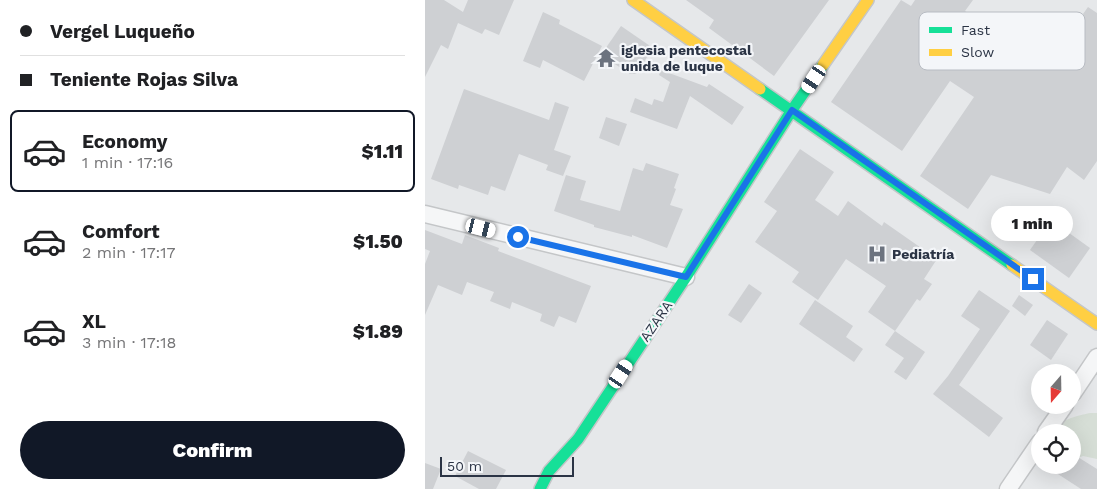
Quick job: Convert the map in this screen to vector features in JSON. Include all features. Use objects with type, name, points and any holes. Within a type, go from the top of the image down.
[{"type":"street","points":[[633,0],[1097,324]]},
{"type":"street","name":"AZARA","points":[[540,489],[549,471],[578,439],[686,277],[792,110],[868,0]]},
{"type":"street","points":[[425,214],[686,277]]},
{"type":"street","points":[[1081,381],[1097,357]]},
{"type":"street","points":[[1009,489],[1031,456]]},
{"type":"shaded area","points":[[1097,413],[1097,459],[1081,457],[1081,424],[1061,424],[1074,417]]},
{"type":"building","points":[[425,0],[444,0],[463,12],[468,0],[514,0],[499,35],[485,29],[482,34],[458,23],[448,49],[441,45],[425,77]]},
{"type":"building","points":[[686,0],[829,0],[774,76],[709,28],[714,20]]},
{"type":"building","points":[[901,0],[911,6],[915,0],[973,0],[965,11],[966,12],[919,12],[919,70],[1085,70],[1084,12],[1088,7],[1097,13],[1097,161],[1084,180],[1067,167],[1050,194],[991,175],[968,209],[920,176],[974,97],[950,81],[902,151],[831,102]]},
{"type":"building","points":[[543,12],[560,20],[559,24],[602,46],[584,81],[543,60],[540,68],[523,61]]},
{"type":"building","points":[[621,26],[653,48],[636,74],[630,74],[601,55]]},
{"type":"building","points":[[661,70],[707,87],[709,84],[744,107],[732,125],[690,96],[677,129],[630,112],[635,98],[652,105],[654,99],[663,102],[670,82],[659,75]]},
{"type":"building","points":[[464,89],[549,120],[555,102],[569,107],[554,150],[571,156],[563,176],[546,170],[548,165],[519,154],[505,191],[491,186],[488,195],[459,185],[458,189],[431,179]]},
{"type":"building","points":[[606,117],[627,124],[619,146],[599,138]]},
{"type":"building","points":[[800,149],[834,172],[815,200],[838,216],[848,201],[882,226],[884,222],[937,259],[924,279],[932,284],[920,301],[917,299],[895,331],[868,312],[886,286],[846,259],[818,300],[792,282],[799,272],[755,242],[777,211],[764,202]]},
{"type":"building","points":[[646,163],[679,174],[670,205],[683,209],[667,248],[632,235],[632,237],[594,227],[594,225],[554,211],[566,175],[586,181],[580,200],[620,211],[633,168],[643,171]]},
{"type":"building","points":[[1051,220],[1090,248],[1069,278],[1030,250]]},
{"type":"building","points":[[425,230],[462,244],[465,235],[499,248],[498,251],[591,286],[576,323],[559,316],[554,327],[540,321],[542,314],[512,302],[510,309],[490,301],[494,292],[467,282],[462,295],[438,285],[425,315],[425,264],[430,251],[425,249]]},
{"type":"building","points":[[749,284],[762,293],[741,323],[728,315]]},
{"type":"building","points":[[979,290],[1010,311],[959,385],[1003,418],[989,437],[933,394],[948,376],[980,329],[961,316]]},
{"type":"building","points":[[1019,295],[1033,305],[1025,316],[1012,306]]},
{"type":"building","points":[[815,300],[853,326],[846,337],[863,349],[854,362],[799,324]]},
{"type":"building","points":[[1047,320],[1068,334],[1051,360],[1030,345]]},
{"type":"building","points":[[895,331],[925,352],[906,380],[894,372],[904,358],[885,345]]},
{"type":"building","points":[[468,451],[506,470],[496,489],[479,489],[455,476]]},
{"type":"building","points":[[1081,459],[1097,469],[1097,489],[1081,489],[1058,474],[1081,474]]},
{"type":"building","points":[[425,463],[441,469],[433,489],[425,489]]},
{"type":"traffic: fast","points":[[540,489],[549,471],[578,439],[686,277],[792,110],[823,65]]},
{"type":"traffic: fast","points":[[760,89],[1012,265]]},
{"type":"traffic: slow","points":[[633,0],[760,89]]},
{"type":"traffic: slow","points":[[823,65],[868,0]]},
{"type":"traffic: slow","points":[[1012,265],[1097,324]]},
{"type":"place","name":"iglesia pentecostal unida de luque","points":[[606,58]]},
{"type":"place","name":"Pediatría","points":[[877,254]]},
{"type":"route","points":[[518,237],[686,277],[792,110],[1033,279]]}]
